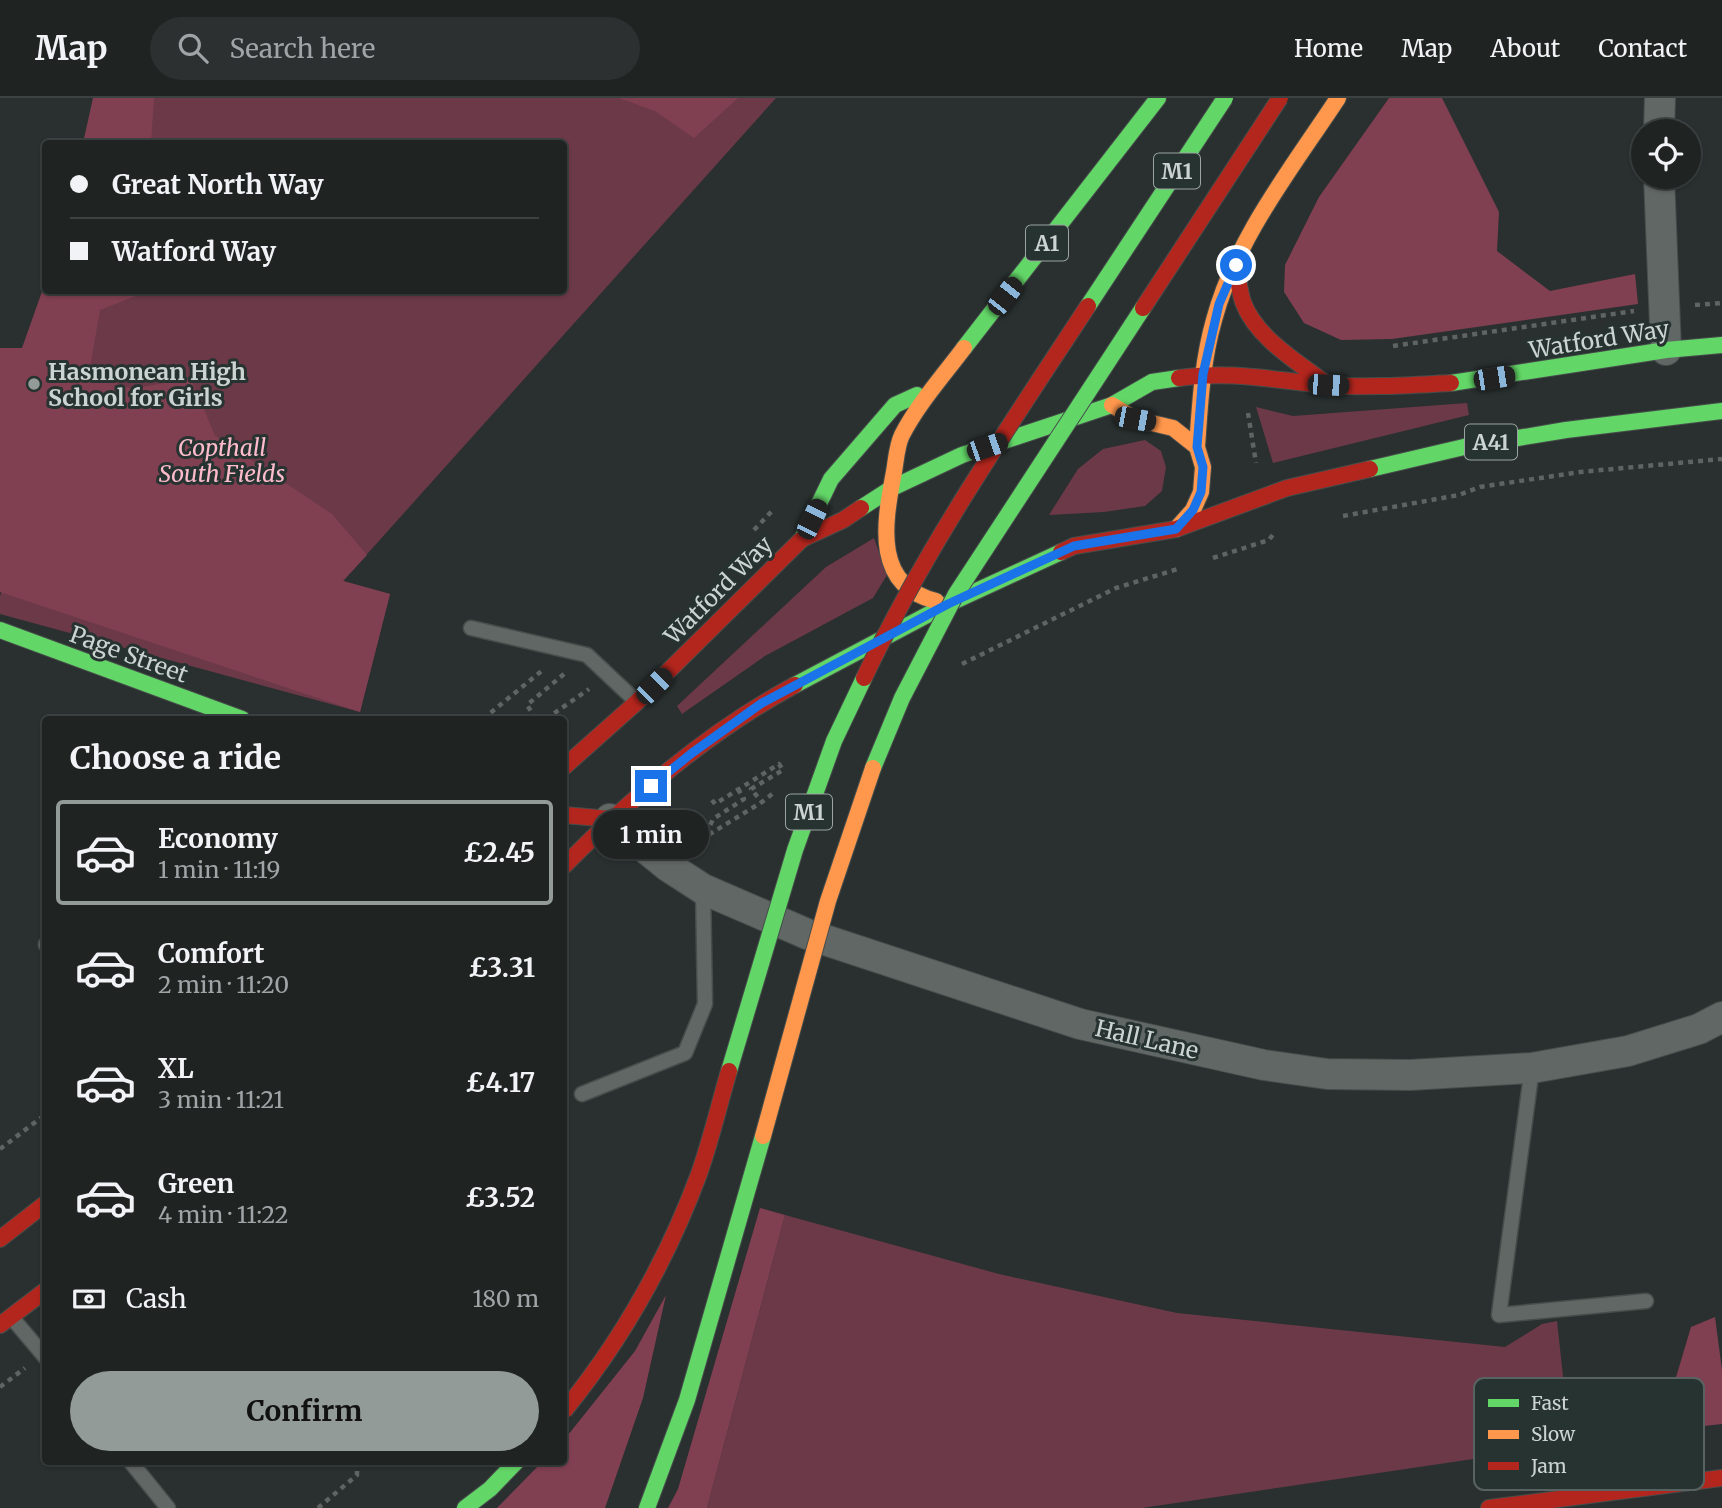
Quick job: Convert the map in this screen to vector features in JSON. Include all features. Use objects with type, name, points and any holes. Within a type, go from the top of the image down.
[{"type":"main road","name":"A1","points":[[892,488],[901,437],[934,386],[1158,98]]},
{"type":"main road","name":"M1","points":[[567,1407],[596,1372],[645,1295],[678,1223],[699,1172],[795,850],[834,741],[892,619],[957,506],[1225,98]]},
{"type":"main road","name":"M1","points":[[647,1508],[687,1400],[830,892],[876,761],[917,666],[956,594],[1280,98]]},
{"type":"main road","points":[[567,863],[610,819],[692,753],[762,703],[948,604],[1074,546],[1176,529],[1193,510],[1201,492],[1203,467],[1197,447],[1203,374],[1219,304],[1261,217],[1338,98]]},
{"type":"main road","points":[[1236,265],[1244,306],[1260,327],[1281,348],[1328,385]]},
{"type":"main road","name":"Watford Way","points":[[567,764],[637,702],[802,539],[843,520],[892,488],[923,472],[962,455],[1112,405],[1152,383],[1203,374],[1245,375],[1328,385],[1376,387],[1469,382],[1666,350],[1722,345]]},
{"type":"main road","name":"A1","points":[[802,539],[831,479],[895,405],[934,386]]},
{"type":"main road","points":[[1112,405],[1135,419],[1172,428],[1197,447]]},
{"type":"main road","name":"A41","points":[[1176,529],[1287,488],[1464,447],[1566,430],[1722,411]]},
{"type":"main road","points":[[892,488],[884,539],[888,555],[902,583],[920,597],[948,604]]},
{"type":"main road","name":"Page Street","points":[[0,630],[221,716]]},
{"type":"main road","points":[[567,815],[610,819]]},
{"type":"main road","points":[[0,1239],[42,1206]]},
{"type":"main road","points":[[6,1321],[42,1293]]},
{"type":"main road","points":[[466,1508],[490,1489],[513,1465]]},
{"type":"main road","points":[[1704,1480],[1722,1478]]},
{"type":"main road","points":[[1489,1508],[1629,1490]]},
{"type":"street","points":[[1659,119],[1660,98]]},
{"type":"street","points":[[1659,189],[1666,350]]},
{"type":"street","name":"Hall Lane","points":[[610,819],[669,867],[704,889],[807,934],[1080,1024],[1264,1065],[1327,1074],[1410,1075],[1532,1068],[1628,1051],[1699,1029],[1722,1017]]},
{"type":"lane","points":[[471,628],[587,655],[637,702]]},
{"type":"lane","points":[[582,1094],[685,1053],[705,1004],[704,889]]},
{"type":"lane","points":[[1532,1068],[1499,1315],[1646,1301]]},
{"type":"lane","points":[[6,1321],[42,1354]]},
{"type":"lane","points":[[133,1465],[168,1508]]},
{"type":"path","points":[[1381,346],[1664,307],[1722,303]]},
{"type":"path","points":[[1248,407],[1256,467]]},
{"type":"path","points":[[1342,517],[1459,495],[1480,487],[1555,475],[1722,459]]},
{"type":"path","points":[[1203,561],[1269,540],[1275,531]]},
{"type":"path","points":[[952,670],[980,653],[1116,589],[1191,565]]},
{"type":"path","points":[[486,716],[551,664]]},
{"type":"path","points":[[559,668],[574,675]]},
{"type":"path","points":[[534,716],[527,705],[568,671]]},
{"type":"path","points":[[712,800],[715,804],[779,764],[783,770],[751,789],[762,802]]},
{"type":"path","points":[[687,848],[762,802],[782,785]]},
{"type":"path","points":[[705,836],[713,819],[744,799],[738,789]]},
{"type":"path","points":[[0,1149],[42,1117]]},
{"type":"path","points":[[318,1508],[358,1475],[357,1465]]},
{"type":"green space","points":[[93,98],[154,98],[151,140],[84,140]]},
{"type":"green space","name":"Copthall South Fields","points":[[139,98],[776,98],[343,581],[390,594],[360,712],[0,614],[0,596],[97,294],[567,294],[567,140],[132,140]]},
{"type":"green space","points":[[619,98],[738,98],[694,138],[655,111]]},
{"type":"green space","points":[[1389,98],[1442,98],[1499,212],[1497,251],[1550,291],[1635,274],[1638,304],[1392,339],[1341,340],[1304,323],[1284,292],[1285,265],[1319,197]]},
{"type":"green space","points":[[42,291],[42,294],[140,294],[100,310],[89,373],[132,389],[191,378],[215,436],[332,514],[367,555],[343,581],[390,594],[360,712],[0,592],[0,348],[22,348]]},
{"type":"green space","points":[[1467,403],[1469,415],[1273,463],[1256,407],[1293,416]]},
{"type":"green space","points":[[1145,440],[1161,451],[1166,467],[1162,491],[1145,506],[1104,512],[1049,515],[1078,469],[1103,449]]},
{"type":"green space","points":[[874,538],[887,575],[873,598],[765,656],[682,714],[677,706],[826,567]]},
{"type":"green space","points":[[760,1208],[785,1215],[707,1508],[668,1508],[678,1489]]},
{"type":"green space","points":[[785,1215],[999,1274],[1177,1313],[1505,1347],[1542,1324],[1557,1321],[1563,1378],[1474,1378],[1474,1459],[1142,1508],[707,1508]]},
{"type":"green space","points":[[666,1295],[643,1398],[605,1508],[497,1508],[539,1465],[567,1465],[567,1436],[635,1351]]},
{"type":"green space","points":[[1715,1317],[1722,1370],[1722,1424],[1704,1426],[1704,1378],[1676,1378],[1691,1327]]},
{"type":"traffic: fast","points":[[964,348],[1158,98]]},
{"type":"traffic: fast","points":[[1088,306],[1225,98]]},
{"type":"traffic: fast","points":[[873,768],[902,698],[956,594],[1143,308]]},
{"type":"traffic: fast","points":[[1451,383],[1666,350],[1722,345]]},
{"type":"traffic: fast","points":[[861,508],[892,488],[962,455],[1112,405],[1152,382],[1179,378]]},
{"type":"traffic: fast","points":[[802,539],[831,479],[895,405],[917,395]]},
{"type":"traffic: fast","points":[[1370,469],[1464,447],[1566,430],[1722,411]]},
{"type":"traffic: fast","points":[[795,685],[948,604],[1061,552]]},
{"type":"traffic: fast","points":[[0,630],[234,716]]},
{"type":"traffic: fast","points":[[729,1071],[795,850],[834,741],[864,678]]},
{"type":"traffic: fast","points":[[647,1508],[687,1400],[763,1136]]},
{"type":"traffic: fast","points":[[465,1508],[490,1489],[513,1465]]},
{"type":"traffic: slow","points":[[1197,447],[1207,352],[1224,290],[1236,261],[1267,204],[1338,98]]},
{"type":"traffic: slow","points":[[936,601],[916,593],[902,582],[893,568],[888,551],[887,515],[897,450],[902,435],[923,401],[964,348]]},
{"type":"traffic: slow","points":[[1112,405],[1135,419],[1173,428],[1197,447],[1203,467],[1201,492],[1193,510],[1176,529]]},
{"type":"traffic: slow","points":[[763,1136],[828,901],[873,768]]},
{"type":"traffic: jam","points":[[1143,308],[1280,98]]},
{"type":"traffic: jam","points":[[1236,265],[1243,302],[1258,327],[1280,349],[1328,385]]},
{"type":"traffic: jam","points":[[864,678],[941,535],[1088,306]]},
{"type":"traffic: jam","points":[[1179,378],[1217,375],[1359,386],[1451,383]]},
{"type":"traffic: jam","points":[[1061,552],[1074,546],[1176,529],[1287,488],[1370,469]]},
{"type":"traffic: jam","points":[[567,764],[637,702],[802,539],[843,520],[861,508]]},
{"type":"traffic: jam","points":[[567,863],[644,791],[702,744],[795,685]]},
{"type":"traffic: jam","points":[[567,815],[610,819]]},
{"type":"traffic: jam","points":[[567,1407],[624,1327],[673,1237],[699,1174],[729,1071]]},
{"type":"traffic: jam","points":[[0,1239],[42,1206]]},
{"type":"traffic: jam","points":[[0,1325],[42,1293]]},
{"type":"traffic: jam","points":[[1704,1480],[1722,1478]]},
{"type":"traffic: jam","points":[[1489,1508],[1629,1490]]},
{"type":"place","name":"Hasmonean High School for Girls","points":[[34,384]]},
{"type":"route","points":[[651,786],[762,703],[948,604],[1074,546],[1176,529],[1193,510],[1201,492],[1203,467],[1197,447],[1203,374],[1219,304],[1236,265]]}]
